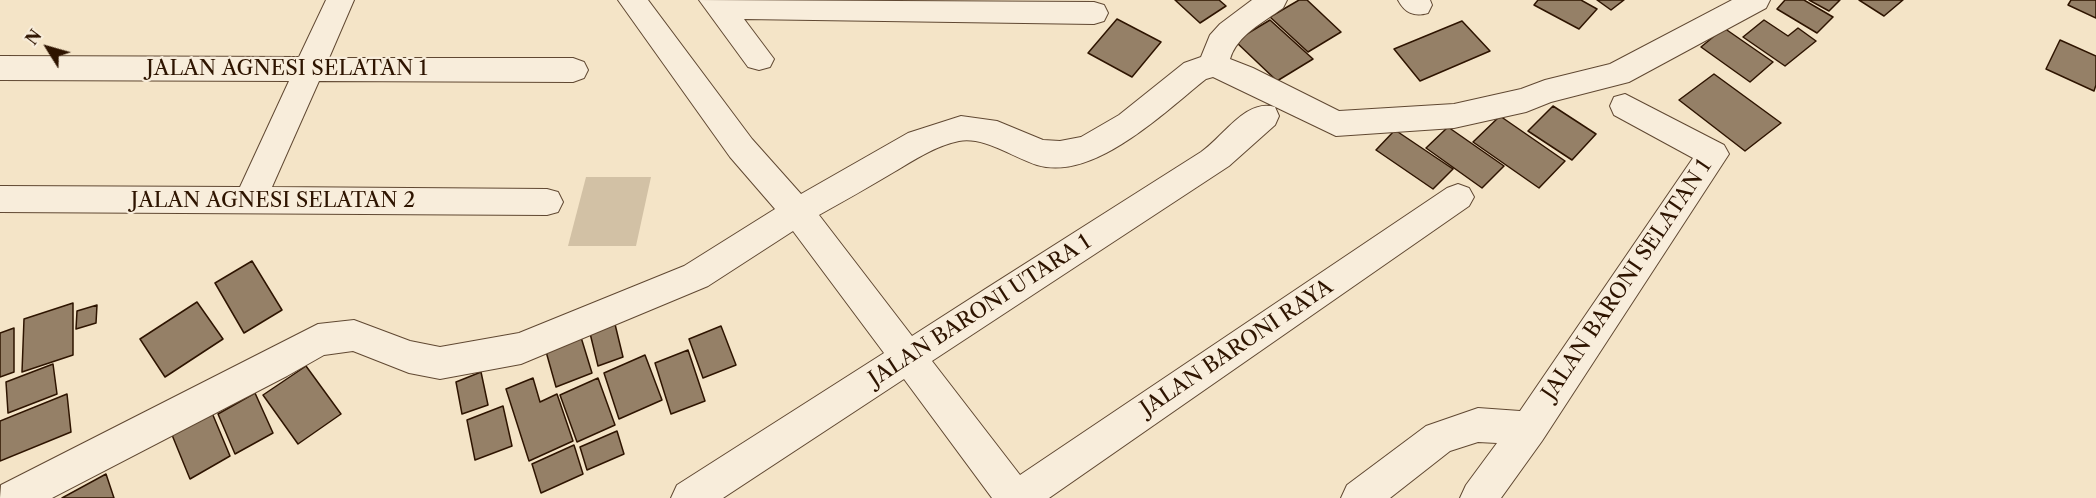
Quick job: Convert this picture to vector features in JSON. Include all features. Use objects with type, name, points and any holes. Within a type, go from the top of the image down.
[{"type":"street","points":[[250,200],[340,0]]},
{"type":"street","points":[[632,0],[741,148],[797,212],[1016,498]]},
{"type":"street","points":[[1214,65],[1220,43],[1230,32],[1273,0]]},
{"type":"street","points":[[14,498],[275,365],[318,340],[354,334],[409,357],[440,363],[521,348],[696,276],[797,212],[919,142],[961,128],[997,134],[1040,153],[1060,154],[1088,148],[1130,124],[1195,71],[1214,65],[1242,76],[1336,124],[1454,116],[1526,100],[1545,92],[1618,74],[1756,0]]},
{"type":"street","points":[[716,4],[1094,13]]},
{"type":"street","points":[[716,4],[759,59]]},
{"type":"street","name":"JALAN AGNESI SELATAN 1","points":[[0,68],[573,70]]},
{"type":"street","name":"JALAN BARONI SELATAN 1","points":[[1479,498],[1529,429],[1713,154],[1625,106]]},
{"type":"street","name":"JALAN BARONI UTARA 1","points":[[690,498],[1218,157],[1264,116]]},
{"type":"street","name":"JALAN BARONI RAYA","points":[[1016,498],[1458,197]]},
{"type":"street","name":"JALAN AGNESI SELATAN 2","points":[[0,199],[547,202]]},
{"type":"street","points":[[1360,498],[1439,438],[1479,425],[1529,429]]},
{"type":"shaded area","points":[[586,177],[651,177],[636,246],[568,246]]},
{"type":"building","points":[[1175,0],[1219,0],[1226,6],[1200,23]]},
{"type":"building","points":[[1299,0],[1307,0],[1341,32],[1308,52],[1270,17]]},
{"type":"building","points":[[1538,0],[1581,0],[1597,9],[1579,29],[1534,5]]},
{"type":"building","points":[[1597,0],[1624,0],[1611,10]]},
{"type":"building","points":[[1785,0],[1804,0],[1833,17],[1817,33],[1777,9]]},
{"type":"building","points":[[1809,0],[1840,0],[1829,11]]},
{"type":"building","points":[[1859,0],[1903,0],[1884,16]]},
{"type":"building","points":[[2071,0],[2096,0],[2096,18],[2068,5]]},
{"type":"building","points":[[1117,19],[1161,42],[1132,77],[1088,53]]},
{"type":"building","points":[[1270,20],[1313,59],[1277,81],[1235,41]]},
{"type":"building","points":[[1764,20],[1788,36],[1798,28],[1816,41],[1785,66],[1743,37]]},
{"type":"building","points":[[1462,21],[1490,51],[1420,81],[1394,49]]},
{"type":"building","points":[[1724,28],[1773,62],[1750,82],[1701,47]]},
{"type":"building","points":[[2060,40],[2096,56],[2094,91],[2046,69]]},
{"type":"building","points":[[1714,74],[1781,123],[1745,151],[1679,100]]},
{"type":"building","points":[[1553,106],[1596,134],[1572,160],[1528,131]]},
{"type":"building","points":[[1500,116],[1565,161],[1539,188],[1473,142]]},
{"type":"building","points":[[1448,127],[1504,166],[1482,188],[1426,148]]},
{"type":"building","points":[[1395,130],[1453,169],[1433,189],[1376,150]]},
{"type":"building","points":[[252,261],[282,310],[244,333],[215,283]]},
{"type":"building","points":[[197,302],[223,339],[165,377],[140,339]]},
{"type":"building","points":[[73,303],[73,355],[22,372],[24,319]]},
{"type":"building","points":[[97,305],[96,323],[76,329],[77,311]]},
{"type":"building","points":[[613,316],[623,357],[598,366],[588,325]]},
{"type":"building","points":[[721,326],[736,365],[703,378],[689,339]]},
{"type":"building","points":[[14,328],[14,372],[0,377],[0,333]]},
{"type":"building","points":[[580,334],[592,373],[556,387],[545,348]]},
{"type":"building","points":[[688,350],[705,401],[671,414],[655,363]]},
{"type":"building","points":[[645,355],[662,400],[619,419],[604,373]]},
{"type":"building","points":[[53,364],[57,394],[8,413],[6,382]]},
{"type":"building","points":[[306,366],[341,414],[298,444],[263,395]]},
{"type":"building","points":[[481,372],[488,405],[462,414],[456,382]]},
{"type":"building","points":[[533,378],[540,402],[557,394],[573,441],[529,461],[506,389]]},
{"type":"building","points":[[598,378],[615,425],[577,442],[560,395]]},
{"type":"building","points":[[255,393],[273,433],[235,454],[218,414]]},
{"type":"building","points":[[67,394],[71,432],[0,461],[0,421]]},
{"type":"building","points":[[503,406],[512,446],[475,460],[467,420]]},
{"type":"building","points":[[210,408],[230,456],[190,479],[170,430]]},
{"type":"building","points":[[617,431],[624,454],[587,470],[580,447]]},
{"type":"building","points":[[574,445],[583,474],[541,493],[532,464]]},
{"type":"building","points":[[106,474],[114,498],[62,498]]}]
